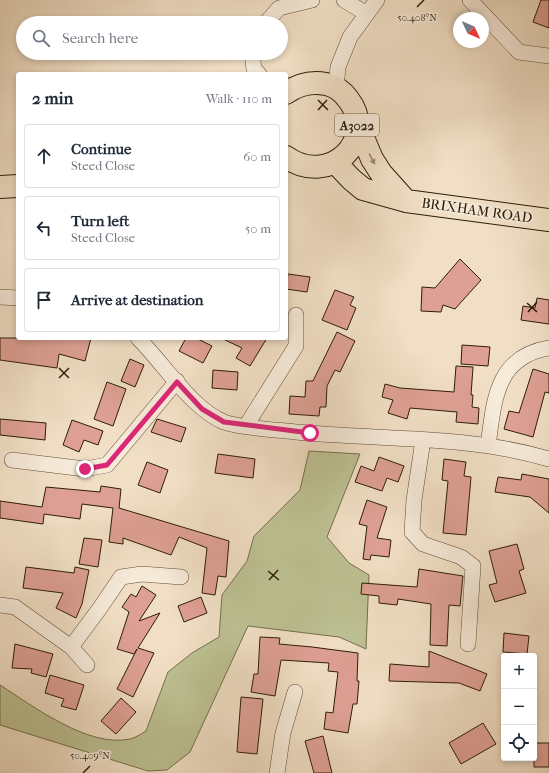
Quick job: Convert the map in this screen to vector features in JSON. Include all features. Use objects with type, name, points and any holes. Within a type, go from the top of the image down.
[{"type":"main road","points":[[288,92],[300,85],[327,85]]},
{"type":"main road","name":"BRIXHAM ROAD","points":[[327,85],[345,94],[351,103],[357,123],[372,159],[380,173],[406,201]]},
{"type":"main road","name":"BRIXHAM ROAD","points":[[288,158],[293,162],[310,168],[319,168],[335,162],[343,157],[354,142],[357,123]]},
{"type":"main road","name":"BRIXHAM ROAD","points":[[335,162],[363,189],[406,201],[549,220]]},
{"type":"main road","points":[[0,187],[16,186]]},
{"type":"street","points":[[272,16],[279,8],[312,0]]},
{"type":"street","points":[[344,0],[366,14]]},
{"type":"street","points":[[327,85],[338,67],[350,36],[377,0]]},
{"type":"street","points":[[470,0],[519,52],[549,56]]},
{"type":"street","points":[[253,60],[254,69],[257,72]]},
{"type":"street","points":[[0,297],[16,298]]},
{"type":"street","points":[[246,426],[296,346],[296,315]]},
{"type":"street","points":[[140,340],[202,409],[224,422],[246,426],[332,435],[423,440],[488,446],[518,450],[549,459]]},
{"type":"street","points":[[488,446],[496,394],[501,379],[510,368],[532,350],[549,348]]},
{"type":"street","points":[[12,460],[85,469],[107,465],[177,382]]},
{"type":"street","points":[[423,440],[414,500],[412,532],[423,544],[461,557],[473,566],[468,644]]},
{"type":"street","points":[[71,647],[121,577],[142,574],[180,577]]},
{"type":"street","points":[[0,605],[15,607],[71,647],[87,665]]},
{"type":"street","points":[[277,773],[284,733],[295,692]]},
{"type":"green space","points":[[309,451],[360,454],[327,537],[349,563],[369,575],[366,649],[339,637],[248,626],[190,752],[167,770],[148,771],[0,725],[0,685],[45,714],[79,731],[97,737],[114,740],[130,739],[146,731],[168,672],[192,653],[219,637],[222,595],[247,561],[254,536],[300,490]]},
{"type":"building","points":[[541,0],[549,0],[549,28],[533,22]]},
{"type":"building","points":[[460,259],[481,280],[455,309],[443,305],[441,312],[421,311],[422,287],[435,288]]},
{"type":"building","points":[[288,274],[310,277],[307,292],[288,289]]},
{"type":"building","points":[[335,290],[354,297],[350,305],[356,308],[347,330],[322,320]]},
{"type":"building","points":[[537,298],[549,300],[549,324],[521,320],[523,306],[535,308]]},
{"type":"building","points":[[337,332],[355,341],[340,372],[335,370],[327,386],[326,407],[320,407],[319,416],[289,414],[290,396],[305,397],[306,381],[313,381]]},
{"type":"building","points":[[0,338],[16,338],[16,340],[90,340],[85,361],[59,354],[57,368],[0,360]]},
{"type":"building","points":[[185,340],[200,340],[212,346],[203,363],[179,351]]},
{"type":"building","points":[[225,340],[266,340],[250,366],[236,358],[242,348]]},
{"type":"building","points":[[462,345],[490,347],[488,366],[461,364]]},
{"type":"building","points":[[130,359],[144,365],[135,387],[121,381]]},
{"type":"building","points":[[456,366],[473,367],[471,395],[473,395],[472,407],[479,408],[478,424],[456,422],[457,412],[410,408],[407,419],[388,413],[393,400],[382,397],[385,384],[400,388],[454,392]]},
{"type":"building","points":[[533,369],[549,374],[549,393],[545,392],[533,437],[504,429],[509,411],[519,413]]},
{"type":"building","points":[[213,370],[238,372],[237,390],[212,388]]},
{"type":"building","points":[[107,382],[126,389],[113,426],[94,419]]},
{"type":"building","points":[[0,419],[46,423],[45,440],[0,435]]},
{"type":"building","points":[[157,419],[186,428],[181,442],[151,432]]},
{"type":"building","points":[[72,420],[103,431],[98,445],[84,440],[79,452],[63,445]]},
{"type":"building","points":[[218,454],[255,459],[253,478],[215,473]]},
{"type":"building","points":[[379,457],[404,466],[398,482],[387,478],[382,491],[355,482],[361,466],[374,471]]},
{"type":"building","points":[[444,459],[466,462],[464,476],[471,477],[466,535],[443,533],[448,481],[442,480]]},
{"type":"building","points":[[147,462],[168,470],[160,493],[138,485]]},
{"type":"building","points":[[522,474],[549,479],[549,513],[530,497],[495,492],[498,477],[521,480]]},
{"type":"building","points":[[101,486],[121,489],[119,508],[229,541],[226,577],[218,576],[215,595],[202,593],[207,548],[179,537],[171,555],[123,538],[123,544],[109,542],[113,508],[82,504],[80,519],[44,514],[43,524],[0,518],[0,501],[42,507],[46,487],[100,492]]},
{"type":"building","points":[[367,500],[387,507],[377,538],[391,540],[389,557],[371,555],[370,560],[363,559],[367,526],[359,524]]},
{"type":"building","points":[[84,538],[102,540],[98,567],[79,564]]},
{"type":"building","points":[[517,544],[524,569],[519,571],[526,593],[495,602],[489,585],[497,583],[489,551]]},
{"type":"building","points":[[26,567],[74,573],[75,567],[89,570],[82,604],[76,618],[56,608],[63,593],[23,588]]},
{"type":"building","points":[[419,569],[463,576],[460,606],[449,605],[447,646],[430,645],[431,604],[398,599],[397,605],[379,603],[379,596],[361,594],[362,583],[417,587]]},
{"type":"building","points":[[142,586],[156,595],[139,621],[160,613],[138,648],[154,653],[133,697],[117,689],[137,649],[134,654],[117,649],[129,612],[122,607],[131,594],[136,597]]},
{"type":"building","points":[[201,597],[207,613],[184,622],[178,606]]},
{"type":"building","points":[[504,633],[529,636],[527,653],[503,652]]},
{"type":"building","points":[[260,637],[280,638],[279,644],[358,653],[357,681],[359,681],[357,704],[353,704],[348,733],[324,729],[326,712],[333,713],[338,672],[328,671],[329,663],[281,660],[275,696],[251,692],[254,674],[258,674]]},
{"type":"building","points":[[15,644],[53,654],[46,677],[31,673],[32,669],[12,668]]},
{"type":"building","points":[[429,651],[487,674],[480,691],[459,683],[389,681],[390,664],[429,667]]},
{"type":"building","points":[[50,675],[84,685],[76,710],[61,706],[64,699],[45,693]]},
{"type":"building","points":[[241,697],[263,699],[257,754],[237,752]]},
{"type":"building","points":[[121,698],[136,712],[116,734],[101,721]]},
{"type":"building","points":[[483,723],[496,744],[461,764],[449,743]]},
{"type":"building","points":[[323,736],[332,773],[314,773],[305,741]]},
{"type":"building","points":[[537,743],[549,743],[549,767],[534,767],[534,761],[537,761]]},
{"type":"route","points":[[85,469],[107,465],[140,428],[160,401],[177,382],[202,409],[224,422],[310,433]]}]
